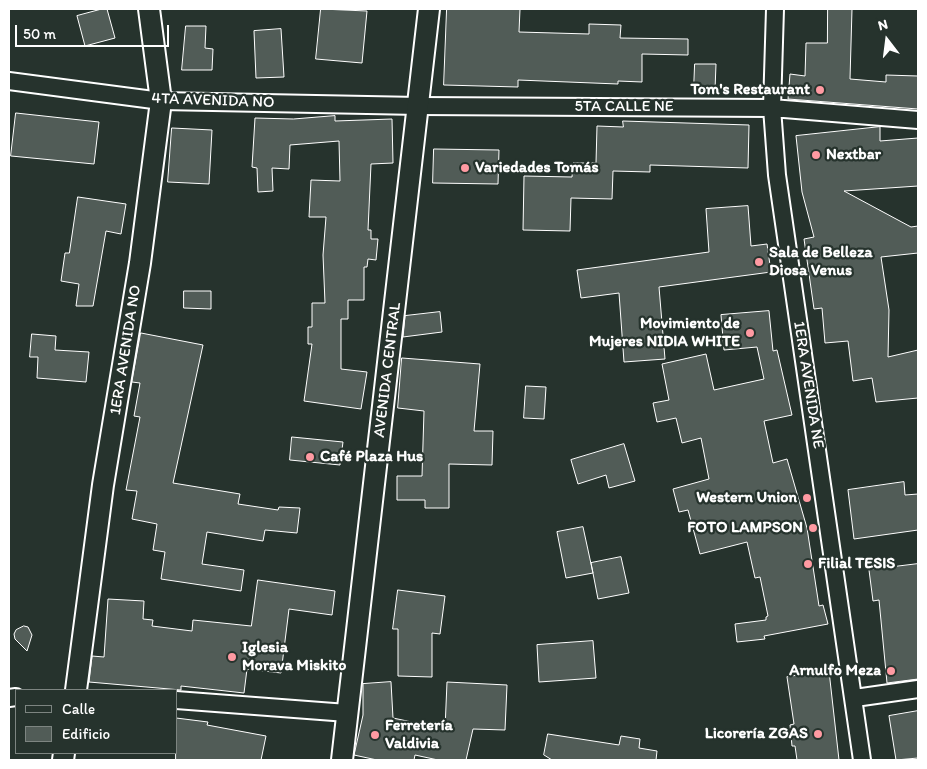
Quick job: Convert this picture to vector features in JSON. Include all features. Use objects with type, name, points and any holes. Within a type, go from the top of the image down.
[{"type":"street","name":"1ERA AVENIDA NO","points":[[76,689],[103,485],[140,263],[161,101],[149,9]]},
{"type":"street","name":"AVENIDA CENTRAL","points":[[342,760],[429,9]]},
{"type":"street","name":"1ERA AVENIDA NE","points":[[774,9],[772,108],[777,176],[855,698],[862,760]]},
{"type":"street","name":"4TA AVENIDA NO","points":[[9,81],[161,101],[419,106]]},
{"type":"street","name":"5TA CALLE NE","points":[[419,106],[772,108],[918,120]]},
{"type":"street","points":[[855,698],[918,688]]},
{"type":"street","points":[[178,700],[347,713]]},
{"type":"building","points":[[107,9],[115,38],[85,46],[77,16]]},
{"type":"building","points":[[321,9],[367,11],[362,63],[316,59]]},
{"type":"building","points":[[447,9],[520,9],[519,32],[589,34],[589,24],[621,25],[620,38],[688,39],[688,55],[642,54],[642,82],[618,81],[618,84],[518,80],[518,87],[444,85]]},
{"type":"building","points":[[828,9],[852,9],[850,79],[886,82],[886,75],[918,76],[918,109],[788,99],[790,74],[805,76],[806,43],[827,43]]},
{"type":"building","points":[[186,26],[206,26],[205,48],[213,49],[212,70],[182,70]]},
{"type":"building","points":[[281,29],[284,77],[256,78],[254,31]]},
{"type":"building","points":[[695,64],[716,64],[715,90],[694,90]]},
{"type":"building","points":[[16,113],[99,122],[94,164],[11,156]]},
{"type":"building","points":[[335,116],[335,121],[392,119],[393,163],[371,164],[368,230],[371,230],[371,239],[378,239],[376,260],[368,259],[367,267],[364,267],[364,300],[348,300],[348,319],[341,319],[341,369],[367,372],[361,409],[304,401],[312,344],[308,344],[308,327],[312,327],[312,303],[325,303],[323,255],[326,217],[309,217],[311,180],[340,181],[339,141],[290,145],[289,169],[272,168],[273,191],[258,192],[257,168],[252,167],[255,118],[293,119]]},
{"type":"building","points":[[623,121],[749,125],[748,168],[650,165],[650,172],[613,171],[612,199],[571,198],[570,231],[523,230],[524,176],[572,177],[573,163],[596,163],[597,126],[623,127]]},
{"type":"building","points":[[880,127],[880,141],[918,138],[918,186],[844,191],[911,227],[918,226],[918,253],[881,257],[889,310],[888,357],[918,350],[918,398],[876,402],[872,378],[853,381],[848,341],[825,343],[822,308],[814,309],[804,239],[814,237],[802,192],[796,136]]},
{"type":"building","points":[[172,128],[212,130],[209,184],[168,182]]},
{"type":"building","points":[[434,149],[499,150],[498,184],[433,183]]},
{"type":"building","points":[[78,197],[126,204],[121,234],[106,231],[93,306],[76,306],[79,284],[61,281],[65,253],[69,253]]},
{"type":"building","points":[[748,206],[751,246],[767,244],[771,272],[659,287],[665,359],[624,362],[619,293],[581,298],[577,270],[709,252],[706,209]]},
{"type":"building","points":[[184,291],[211,291],[211,309],[184,308]]},
{"type":"building","points":[[769,311],[773,351],[777,350],[792,415],[764,421],[773,463],[787,459],[807,528],[819,606],[823,605],[828,624],[764,636],[765,639],[737,642],[735,624],[766,620],[768,616],[760,577],[755,578],[747,542],[700,554],[688,510],[679,512],[673,489],[709,479],[701,438],[682,443],[676,418],[657,422],[653,403],[669,400],[662,364],[706,354],[714,390],[764,379],[757,347],[724,350],[721,315]]},
{"type":"building","points":[[440,312],[442,332],[403,337],[405,316]]},
{"type":"building","points":[[141,333],[203,345],[173,483],[240,494],[238,504],[278,510],[279,507],[300,508],[297,533],[265,530],[263,541],[207,532],[202,564],[244,570],[241,591],[161,579],[165,552],[153,550],[157,524],[132,519],[137,491],[126,490],[140,417],[134,416],[140,383],[132,382]]},
{"type":"building","points":[[32,334],[56,336],[55,350],[89,352],[86,382],[37,378],[38,357],[30,357]]},
{"type":"building","points":[[402,358],[480,364],[474,431],[493,431],[492,465],[449,464],[449,508],[425,508],[425,500],[397,500],[397,476],[422,476],[424,411],[398,408]]},
{"type":"building","points":[[526,386],[546,387],[544,419],[524,418]]},
{"type":"building","points":[[292,437],[343,442],[340,465],[290,460]]},
{"type":"building","points":[[624,444],[635,481],[609,488],[606,475],[578,484],[571,460]]},
{"type":"building","points":[[904,482],[905,495],[918,494],[918,530],[854,539],[848,490]]},
{"type":"building","points":[[583,527],[593,573],[566,578],[557,532]]},
{"type":"building","points":[[621,557],[629,593],[598,599],[591,563]]},
{"type":"building","points":[[918,564],[918,679],[887,683],[879,600],[873,601],[869,570]]},
{"type":"building","points":[[258,580],[335,591],[332,615],[289,609],[281,673],[247,669],[244,693],[181,686],[181,690],[89,682],[92,656],[104,657],[108,599],[144,601],[143,619],[153,620],[152,626],[192,631],[193,620],[251,626]]},
{"type":"building","points":[[398,590],[445,596],[440,634],[432,633],[432,677],[398,676],[398,629],[393,629]]},
{"type":"building","points":[[24,626],[28,627],[32,635],[27,651],[15,639],[14,634],[16,630]]},
{"type":"building","points":[[593,641],[596,678],[539,682],[537,645]]},
{"type":"building","points":[[829,671],[839,760],[797,760],[795,746],[792,746],[790,725],[794,724],[787,677]]},
{"type":"building","points":[[391,682],[393,718],[445,729],[447,682],[507,685],[505,730],[473,729],[466,760],[438,760],[415,755],[414,760],[377,760],[354,755],[363,715],[363,684]]},
{"type":"building","points":[[918,711],[918,758],[896,760],[889,716]]},
{"type":"building","points":[[178,718],[208,722],[207,725],[266,736],[261,760],[176,760],[176,754],[178,754]]},
{"type":"building","points":[[548,734],[619,745],[621,736],[640,739],[639,748],[657,751],[656,760],[552,760],[544,755]]},
{"type":"place","name":"Tom's Restaurant","points":[[820,90]]},
{"type":"place","name":"Nextbar","points":[[816,155]]},
{"type":"place","name":"Variedades Tomás","points":[[465,168]]},
{"type":"place","name":"Sala de Belleza Diosa Venus","points":[[759,262]]},
{"type":"place","name":"Movimiento de Mujeres NIDIA WHITE","points":[[750,333]]},
{"type":"place","name":"Café Plaza Hus","points":[[310,457]]},
{"type":"place","name":"Western Union","points":[[807,498]]},
{"type":"place","name":"FOTO LAMPSON","points":[[813,528]]},
{"type":"place","name":"Filial TESIS","points":[[808,564]]},
{"type":"place","name":"Iglesia Morava Miskito","points":[[232,657]]},
{"type":"place","name":"Arnulfo Meza","points":[[891,671]]},
{"type":"place","name":"Licorería ZGAS","points":[[818,734]]},
{"type":"place","name":"Ferretería Valdivia","points":[[375,735]]}]
